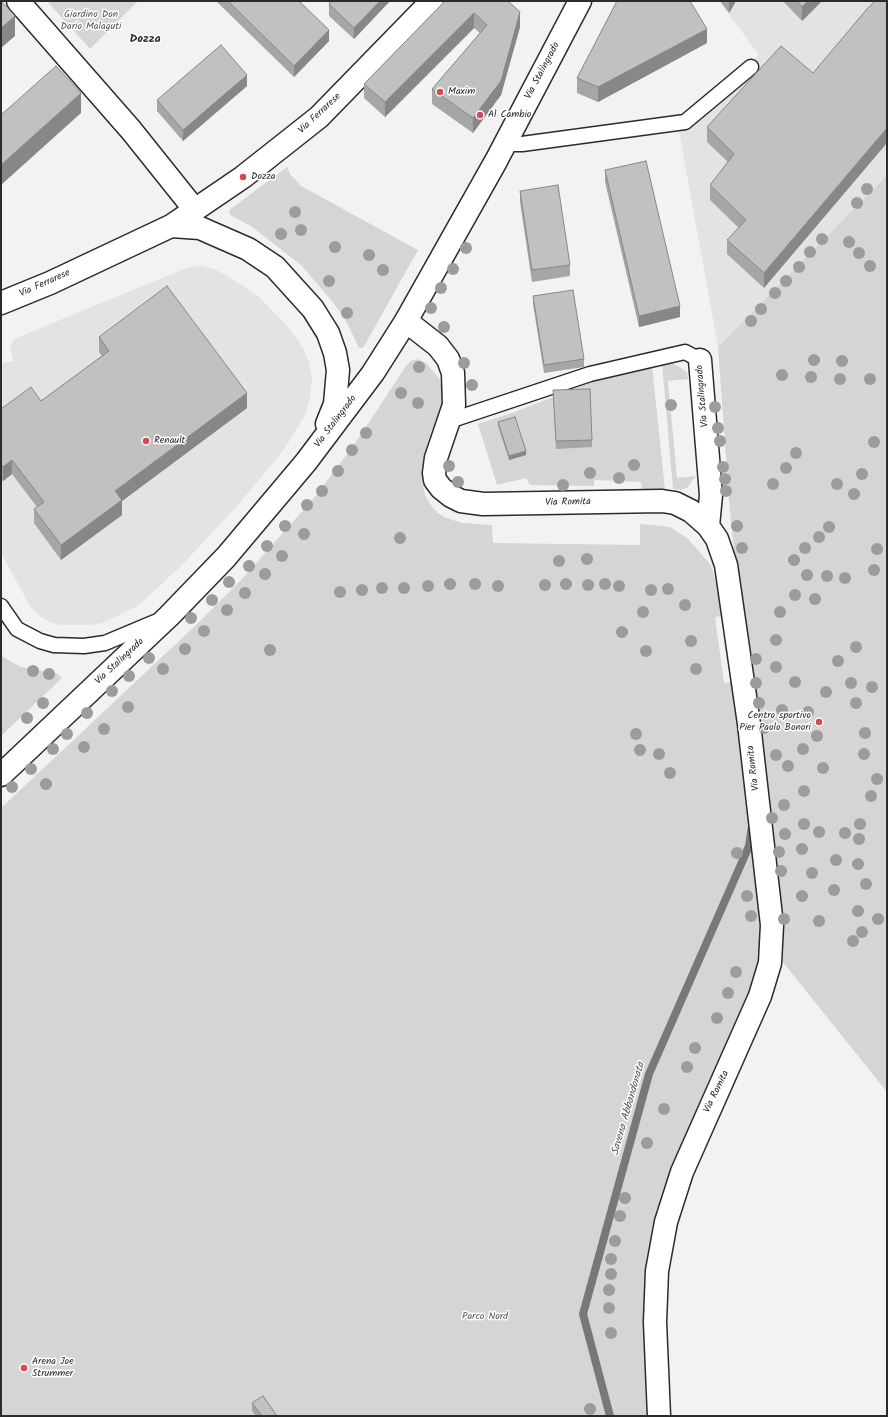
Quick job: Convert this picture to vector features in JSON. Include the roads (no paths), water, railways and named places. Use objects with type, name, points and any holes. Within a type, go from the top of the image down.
[{"type":"main road","points":[[18,1],[131,130],[195,210]]},
{"type":"main road","name":"Via Ferrarese","points":[[1,303],[50,283],[171,226],[243,177],[319,117],[432,1]]},
{"type":"main road","name":"Via Stalingrado","points":[[1,775],[169,616],[226,557],[306,462],[373,373],[406,321],[504,144],[573,4]]},
{"type":"main road","points":[[171,226],[200,228],[232,241],[263,258],[292,285],[312,309],[328,333],[335,353],[338,370],[335,404],[324,430],[306,462]]},
{"type":"main road","name":"Via Romita","points":[[406,321],[438,346],[448,359],[453,373],[455,386],[454,405],[436,458],[434,472],[435,480],[441,488],[461,501],[483,504],[669,502],[691,511],[708,526],[717,539],[724,557],[732,599],[758,801],[772,933],[770,963],[760,996],[684,1165],[666,1222],[657,1271],[655,1322],[660,1416]]},
{"type":"main road","name":"Via Stalingrado","points":[[700,360],[711,495],[708,526]]},
{"type":"lane","points":[[504,144],[522,144],[685,122],[750,67]]},
{"type":"lane","name":"Via Stalingrado","points":[[449,421],[590,374],[685,352],[700,360]]},
{"type":"lane","points":[[1,606],[17,628],[28,636],[54,644],[68,646],[84,646],[105,643],[169,616]]},
{"type":"waterway","name":"Savena Abbandonata","points":[[610,1416],[583,1314],[649,1074],[749,846],[752,826]]},
{"type":"place","name":"Maxim","points":[[440,92]]},
{"type":"place","name":"Al Cambio","points":[[480,115]]},
{"type":"place","name":"Dozza","points":[[243,177]]},
{"type":"place","name":"Renault","points":[[146,441]]},
{"type":"place","name":"Centro sportivo Pier Paolo Bonori","points":[[819,722]]},
{"type":"place","name":"Arena Joe Strummer","points":[[24,1368]]},
{"type":"district","name":"Dozza","points":[[145,40]]},
{"type":"park label","name":"Giardino Don Dario Malaguti","points":[[91,20]]},
{"type":"park label","name":"Parco Nord","points":[[485,1317]]}]
